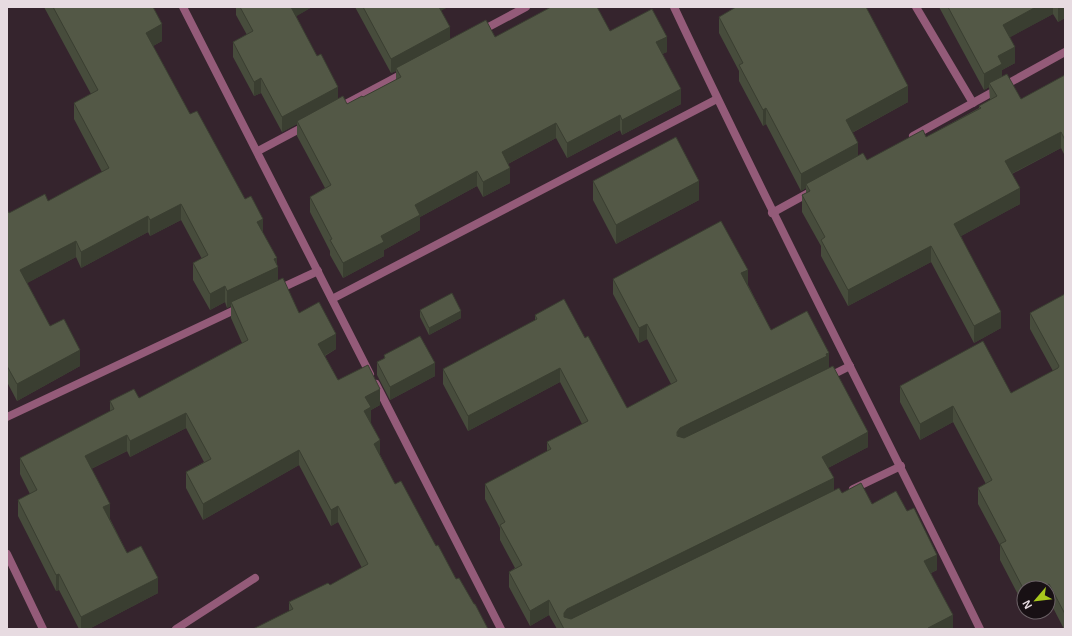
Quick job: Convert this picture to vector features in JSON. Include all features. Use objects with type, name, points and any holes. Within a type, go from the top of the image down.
[{"type":"street","points":[[183,7],[258,151],[501,629]]},
{"type":"street","points":[[471,37],[526,7]]},
{"type":"street","points":[[674,7],[772,213],[901,466],[980,629]]},
{"type":"street","points":[[916,7],[973,103]]},
{"type":"street","points":[[904,141],[1065,52]]},
{"type":"street","points":[[333,110],[416,66]]},
{"type":"street","points":[[332,299],[717,99]]},
{"type":"street","points":[[258,151],[313,122]]},
{"type":"street","points":[[772,213],[821,186]]},
{"type":"street","points":[[267,295],[318,271]]},
{"type":"street","points":[[7,417],[246,305]]},
{"type":"street","points":[[822,380],[850,366]]},
{"type":"street","points":[[844,494],[901,466]]},
{"type":"street","points":[[7,554],[43,629]]},
{"type":"street","points":[[176,629],[254,578]]},
{"type":"building","points":[[53,7],[153,7],[162,24],[146,33],[190,114],[197,111],[245,199],[251,196],[263,219],[257,222],[277,258],[274,259],[278,267],[227,291],[225,286],[210,294],[193,263],[208,255],[181,204],[150,220],[148,216],[81,252],[76,241],[20,270],[50,326],[64,319],[80,350],[17,384],[7,366],[7,210],[9,213],[45,194],[48,201],[109,168],[74,103],[98,90]]},
{"type":"building","points":[[240,7],[291,7],[317,56],[321,54],[338,87],[282,117],[261,78],[254,82],[233,42],[253,31]]},
{"type":"building","points":[[363,7],[439,7],[450,27],[391,59]]},
{"type":"building","points":[[551,7],[597,7],[610,31],[652,9],[667,37],[656,42],[681,89],[622,120],[620,115],[567,143],[556,123],[502,152],[510,168],[483,182],[477,171],[415,205],[420,215],[381,236],[384,242],[343,263],[330,240],[332,239],[310,197],[331,185],[297,121],[343,96],[347,104],[401,77],[396,68],[486,20],[495,37]]},
{"type":"building","points":[[736,7],[866,7],[908,86],[846,120],[858,143],[801,174],[766,108],[763,110],[739,65],[743,63],[719,17]]},
{"type":"building","points":[[948,7],[1036,7],[1003,25],[1015,47],[998,56],[1002,64],[984,74]]},
{"type":"building","points":[[1007,74],[1021,99],[1065,75],[1065,140],[1061,132],[1005,161],[1020,188],[954,224],[1001,312],[974,326],[931,246],[848,290],[821,240],[825,237],[802,195],[810,191],[806,184],[863,153],[867,160],[923,130],[926,137],[981,108],[979,106],[997,96],[989,83]]},
{"type":"building","points":[[676,137],[699,181],[616,225],[593,181]]},
{"type":"building","points":[[721,221],[748,270],[741,273],[771,330],[807,311],[829,353],[826,354],[827,356],[680,428],[677,432],[677,436],[684,438],[833,366],[868,432],[822,457],[834,478],[567,609],[564,613],[564,617],[571,619],[839,488],[842,493],[861,483],[872,504],[896,491],[907,511],[914,508],[937,555],[924,561],[953,615],[928,628],[929,629],[564,629],[549,600],[530,611],[509,572],[522,565],[500,525],[505,522],[485,484],[551,449],[547,442],[588,421],[560,368],[468,416],[443,369],[537,319],[535,315],[564,299],[585,338],[588,336],[627,408],[677,381],[647,324],[639,328],[613,279]]},
{"type":"building","points":[[283,278],[299,313],[319,302],[336,334],[318,344],[338,380],[368,365],[380,389],[365,397],[371,407],[364,411],[380,440],[374,444],[395,484],[401,481],[436,546],[438,545],[456,579],[459,578],[488,629],[253,629],[293,609],[289,602],[328,583],[330,585],[368,564],[338,506],[331,510],[299,450],[203,504],[186,472],[211,459],[186,413],[130,441],[127,435],[85,456],[110,504],[103,507],[127,553],[141,546],[158,578],[81,617],[59,574],[56,575],[18,500],[37,490],[20,458],[114,409],[110,401],[134,389],[139,398],[248,340],[231,302]]},
{"type":"building","points":[[452,293],[461,311],[429,328],[420,310]]},
{"type":"building","points":[[1065,294],[1065,614],[1056,597],[1056,580],[1019,580],[1000,544],[1006,541],[978,488],[992,480],[953,406],[920,424],[900,386],[983,341],[1011,393],[1058,368],[1059,366],[1030,313]]},
{"type":"building","points":[[420,336],[435,363],[390,387],[377,362],[385,358],[384,355]]}]
